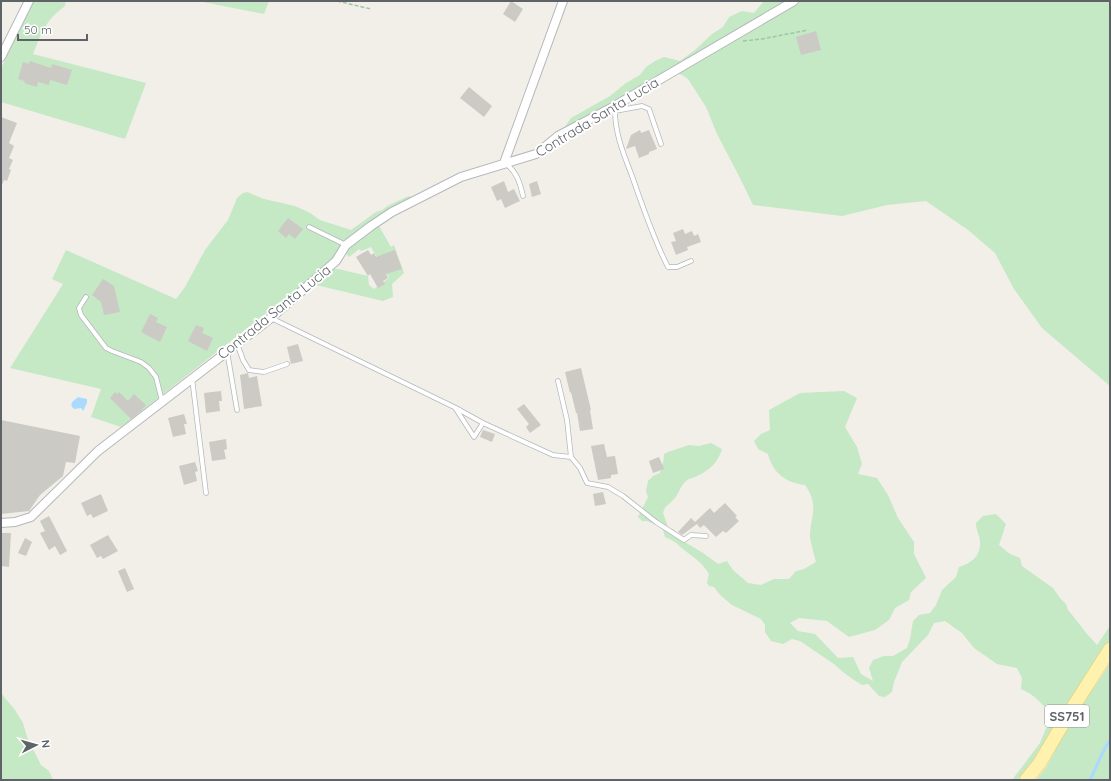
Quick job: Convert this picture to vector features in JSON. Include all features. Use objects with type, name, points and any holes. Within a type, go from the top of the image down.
[{"type":"main road","name":"SS751","points":[[1026,780],[1039,764],[1110,649]]},
{"type":"street","points":[[1,57],[29,1]]},
{"type":"street","points":[[504,163],[564,1]]},
{"type":"street","name":"Contrada Santa Lucia","points":[[1,523],[15,522],[31,517],[98,451],[226,351],[271,318],[336,261],[346,245],[392,212],[461,177],[536,154],[558,136],[613,110],[794,1]]},
{"type":"lane","points":[[661,144],[649,109],[642,106],[613,110],[619,141],[645,214],[668,267],[677,267],[692,261]]},
{"type":"lane","points":[[504,163],[513,170],[521,184],[523,196]]},
{"type":"lane","points":[[309,227],[346,245]]},
{"type":"lane","points":[[86,297],[79,308],[81,315],[106,348],[141,362],[149,368],[156,377],[162,401]]},
{"type":"lane","points":[[271,318],[456,408],[483,423],[553,454],[571,457]]},
{"type":"lane","points":[[237,343],[243,360],[249,370],[264,372],[287,364]]},
{"type":"lane","points":[[226,351],[237,410]]},
{"type":"lane","points":[[192,378],[206,493]]},
{"type":"lane","points":[[558,381],[568,420],[571,457],[580,468],[587,484],[608,486],[656,522],[684,540],[691,535],[706,536]]},
{"type":"lane","points":[[456,408],[474,437],[483,423]]},
{"type":"path","points":[[337,1],[371,10]]},
{"type":"path","points":[[728,40],[738,42],[808,30]]},
{"type":"green space","points":[[34,1],[66,1],[65,6],[48,22],[33,54],[146,83],[125,139],[1,102],[1,68]]},
{"type":"green space","points":[[198,1],[269,1],[264,14]]},
{"type":"green space","points":[[764,1],[1110,1],[1110,386],[1042,328],[1014,289],[995,253],[968,230],[926,201],[887,205],[842,216],[753,205],[717,134],[706,107],[688,79],[682,75],[670,70],[564,128],[571,118],[610,96],[626,83],[640,75],[646,67],[655,61],[664,57],[680,61],[695,50],[712,34],[723,27],[729,17],[742,11],[754,13]]},
{"type":"green space","points":[[247,192],[264,199],[295,206],[310,213],[320,220],[351,230],[376,212],[389,205],[409,196],[413,197],[390,210],[334,260],[121,427],[91,417],[101,389],[10,368],[63,284],[52,279],[66,250],[176,299],[185,287],[205,250],[228,220],[237,198],[243,193]]},
{"type":"green space","points":[[379,226],[391,247],[394,245],[404,273],[392,284],[393,297],[383,301],[316,285],[334,269],[368,276],[369,285],[374,289],[389,278],[371,247],[361,251],[359,249],[349,257],[345,253],[354,243]]},
{"type":"green space","points":[[844,391],[857,398],[845,427],[857,447],[862,464],[858,474],[877,478],[888,495],[898,518],[914,542],[914,554],[926,578],[911,592],[909,600],[895,608],[889,620],[875,630],[849,637],[827,621],[799,618],[790,623],[798,631],[815,634],[838,658],[853,657],[861,674],[873,681],[869,668],[873,660],[884,656],[893,656],[907,648],[913,621],[919,615],[930,613],[936,605],[942,590],[956,577],[959,567],[971,561],[977,555],[980,542],[976,523],[983,516],[996,514],[1006,524],[999,545],[1010,554],[1020,558],[1022,566],[1053,588],[1066,604],[1068,610],[1097,645],[1110,626],[1110,640],[1083,682],[1093,689],[1110,663],[1110,780],[1036,780],[1045,769],[1055,751],[1045,745],[1018,780],[1012,780],[1040,743],[1051,716],[1038,700],[1021,689],[1022,678],[1017,668],[997,664],[974,648],[962,633],[945,621],[934,623],[928,635],[902,662],[894,682],[892,692],[885,697],[879,696],[868,684],[862,685],[854,680],[834,664],[800,641],[792,639],[783,644],[771,641],[765,632],[765,625],[761,619],[732,605],[720,595],[714,587],[709,586],[707,583],[709,574],[703,566],[675,542],[665,537],[663,530],[656,521],[652,523],[642,521],[638,517],[648,497],[646,491],[648,481],[653,476],[660,473],[664,460],[664,454],[689,445],[699,446],[711,443],[722,449],[718,458],[706,471],[688,479],[676,497],[666,507],[663,513],[668,527],[674,530],[683,541],[718,564],[727,561],[733,570],[748,583],[761,585],[774,579],[789,579],[796,571],[804,569],[816,562],[810,537],[813,511],[812,499],[810,492],[805,485],[792,482],[777,472],[770,461],[768,454],[758,449],[754,441],[761,434],[770,430],[769,410],[800,393]]},
{"type":"green space","points":[[1,693],[15,710],[23,723],[27,737],[41,765],[49,771],[53,780],[1,780]]},
{"type":"water","points":[[78,397],[87,399],[87,403],[83,411],[81,408],[74,409],[72,407],[72,402]]},
{"type":"building","points":[[511,1],[523,9],[515,22],[503,14]]},
{"type":"building","points":[[816,31],[821,50],[801,55],[796,37]]},
{"type":"building","points":[[30,61],[51,68],[52,64],[72,70],[67,85],[50,80],[49,85],[38,82],[37,87],[24,83],[25,81],[18,79],[23,62],[29,64]]},
{"type":"building","points":[[469,87],[492,106],[484,117],[460,98]]},
{"type":"building","points":[[1,117],[17,123],[9,143],[14,146],[9,158],[13,160],[9,169],[11,170],[7,181],[4,180],[1,187]]},
{"type":"building","points":[[640,130],[641,133],[649,130],[657,149],[639,158],[635,146],[626,149],[631,135]]},
{"type":"building","points":[[504,181],[508,192],[514,189],[520,201],[505,208],[501,199],[497,201],[491,187]]},
{"type":"building","points":[[537,181],[541,194],[532,197],[529,184]]},
{"type":"building","points":[[288,218],[303,229],[295,239],[289,234],[286,238],[278,231]]},
{"type":"building","points":[[683,229],[685,234],[692,231],[694,236],[698,234],[701,242],[687,247],[688,250],[676,255],[671,242],[676,241],[673,233]]},
{"type":"building","points":[[368,250],[371,255],[374,253],[376,257],[395,250],[402,269],[386,274],[388,278],[383,281],[385,284],[378,288],[370,274],[368,276],[356,257]]},
{"type":"building","points":[[103,279],[114,286],[120,312],[104,315],[101,302],[92,295]]},
{"type":"building","points":[[150,314],[158,318],[156,322],[167,327],[160,342],[141,332]]},
{"type":"building","points":[[196,325],[204,328],[202,333],[213,338],[207,351],[188,341]]},
{"type":"building","points":[[298,344],[303,361],[291,364],[287,347]]},
{"type":"building","points":[[581,368],[591,410],[593,429],[580,431],[577,413],[565,372]]},
{"type":"building","points":[[248,373],[249,378],[257,376],[262,406],[244,409],[240,375]]},
{"type":"building","points":[[221,391],[222,401],[219,401],[220,411],[206,413],[204,393]]},
{"type":"building","points":[[115,392],[117,394],[119,392],[128,401],[134,394],[146,405],[131,419],[110,398]]},
{"type":"building","points":[[524,404],[541,425],[530,433],[526,427],[529,424],[517,409]]},
{"type":"building","points":[[184,414],[187,424],[184,424],[186,434],[173,437],[168,418]]},
{"type":"building","points":[[1,420],[80,436],[75,463],[66,462],[63,476],[40,495],[29,511],[1,514]]},
{"type":"building","points":[[483,430],[495,434],[492,442],[480,437]]},
{"type":"building","points":[[226,439],[227,449],[224,450],[226,459],[212,461],[209,442]]},
{"type":"building","points":[[604,444],[607,457],[615,456],[618,474],[611,475],[611,478],[598,480],[591,446]]},
{"type":"building","points":[[659,457],[664,469],[653,473],[649,461]]},
{"type":"building","points":[[195,462],[198,471],[195,472],[197,481],[184,485],[179,466]]},
{"type":"building","points":[[603,492],[606,504],[595,506],[593,494]]},
{"type":"building","points":[[101,494],[108,511],[93,518],[91,514],[87,516],[81,503]]},
{"type":"building","points":[[725,503],[737,516],[735,517],[739,521],[726,533],[723,531],[716,537],[704,525],[700,528],[697,524],[682,535],[678,532],[691,518],[695,522],[710,508],[714,513]]},
{"type":"building","points":[[49,516],[67,551],[60,555],[55,546],[49,550],[40,533],[45,531],[40,521]]},
{"type":"building","points":[[1,533],[11,533],[9,567],[1,566]]},
{"type":"building","points":[[108,535],[118,551],[103,559],[101,556],[97,558],[90,545]]},
{"type":"building","points":[[25,538],[32,542],[26,556],[18,553]]},
{"type":"building","points":[[125,568],[134,589],[127,592],[118,571]]},
{"type":"waterway","points":[[1090,780],[1110,740]]}]
